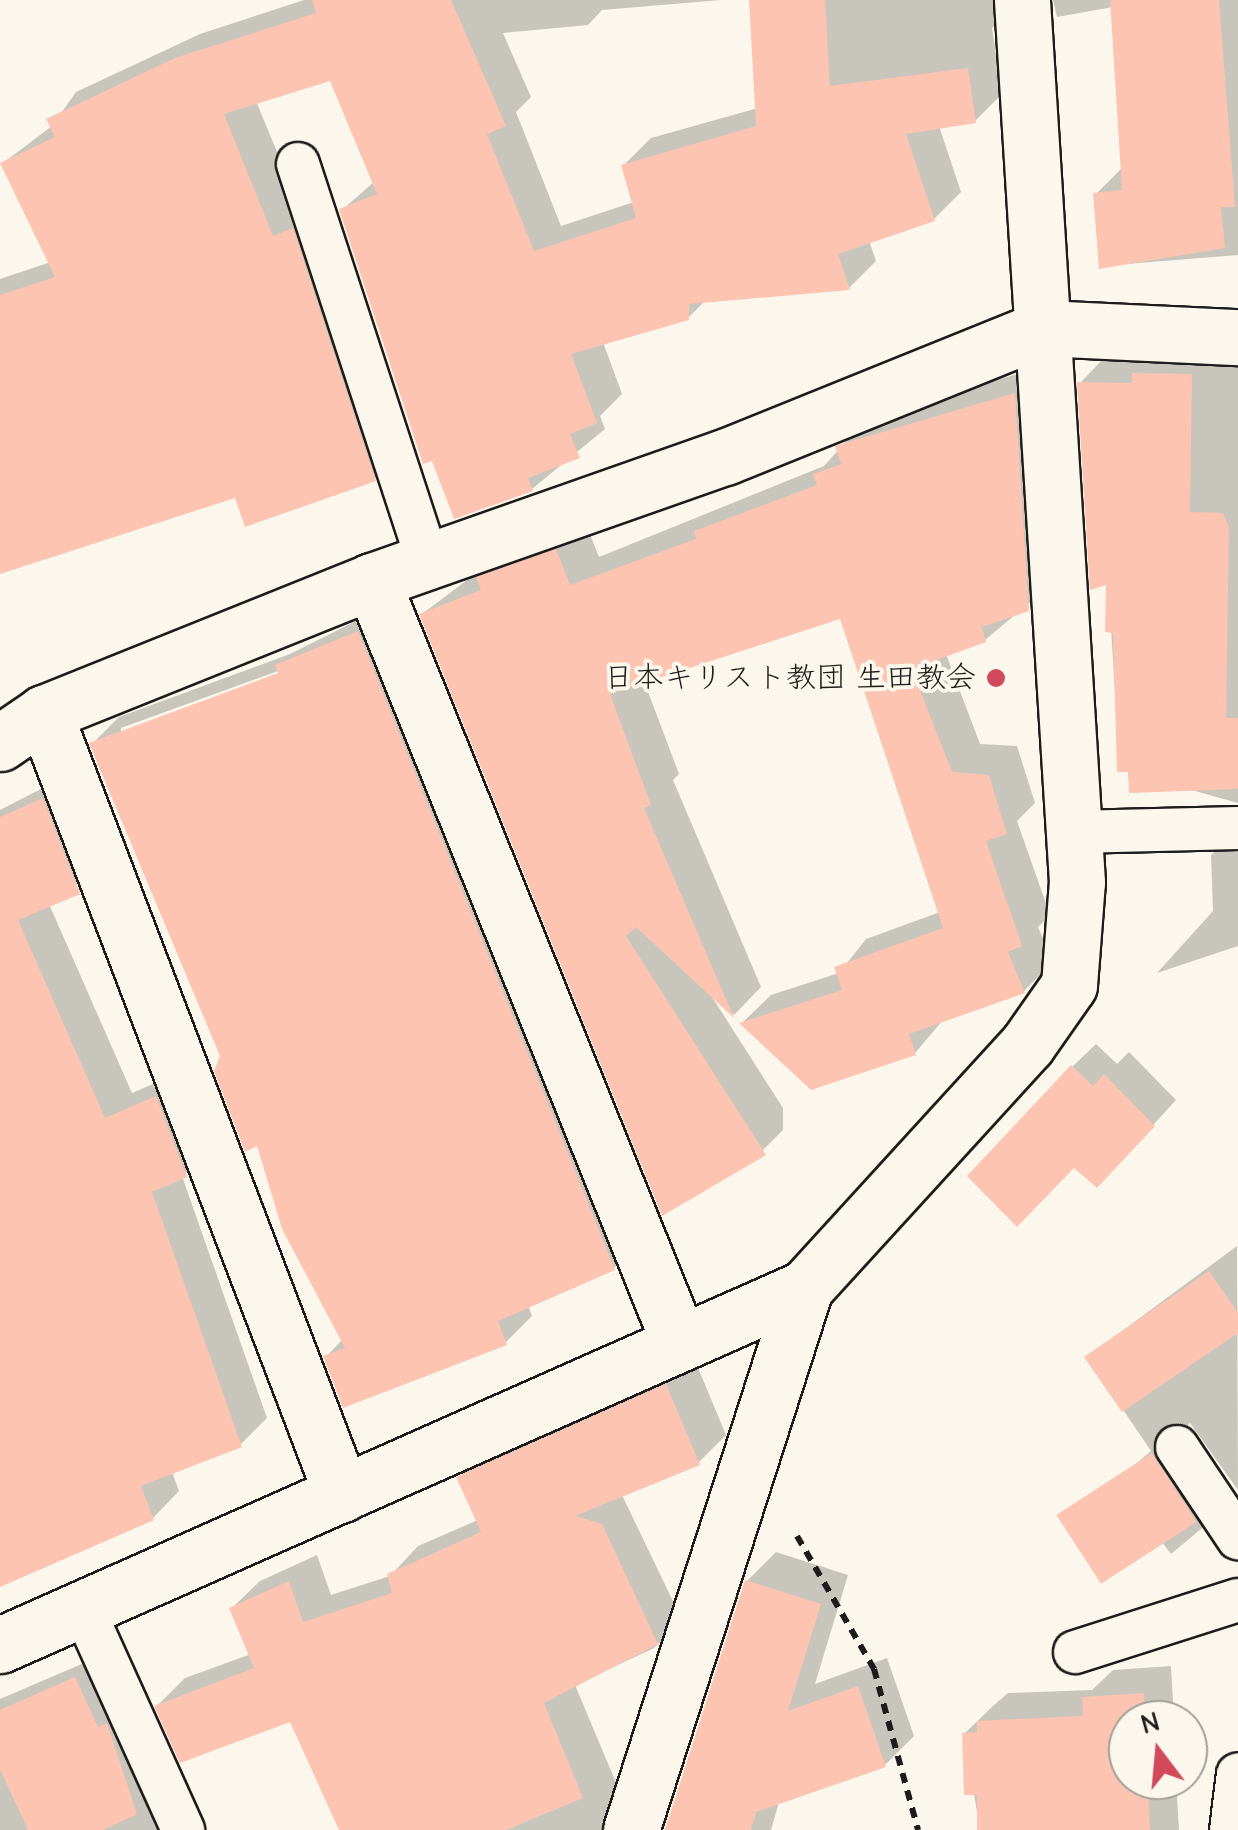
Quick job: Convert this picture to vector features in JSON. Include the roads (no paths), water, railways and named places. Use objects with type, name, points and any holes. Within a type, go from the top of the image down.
[{"type":"street","points":[[631,1830],[745,1455],[805,1288],[1026,1045],[1069,985],[1074,832],[1022,0]]},
{"type":"street","points":[[342,1494],[22,728],[372,581],[726,456],[1044,328],[1238,337]]},
{"type":"street","points":[[372,581],[678,1339]]},
{"type":"street","points":[[0,1645],[342,1494],[678,1339],[805,1288]]},
{"type":"lane","points":[[298,164],[428,561]]},
{"type":"lane","points":[[1074,832],[1238,828]]},
{"type":"lane","points":[[1178,1447],[1238,1538]]},
{"type":"lane","points":[[1075,1652],[1238,1600]]},
{"type":"lane","points":[[82,1606],[183,1830]]},
{"type":"lane","points":[[1231,1830],[1238,1774]]},
{"type":"place","name":"日本キリスト教団 生田教会","points":[[996,678]]}]
